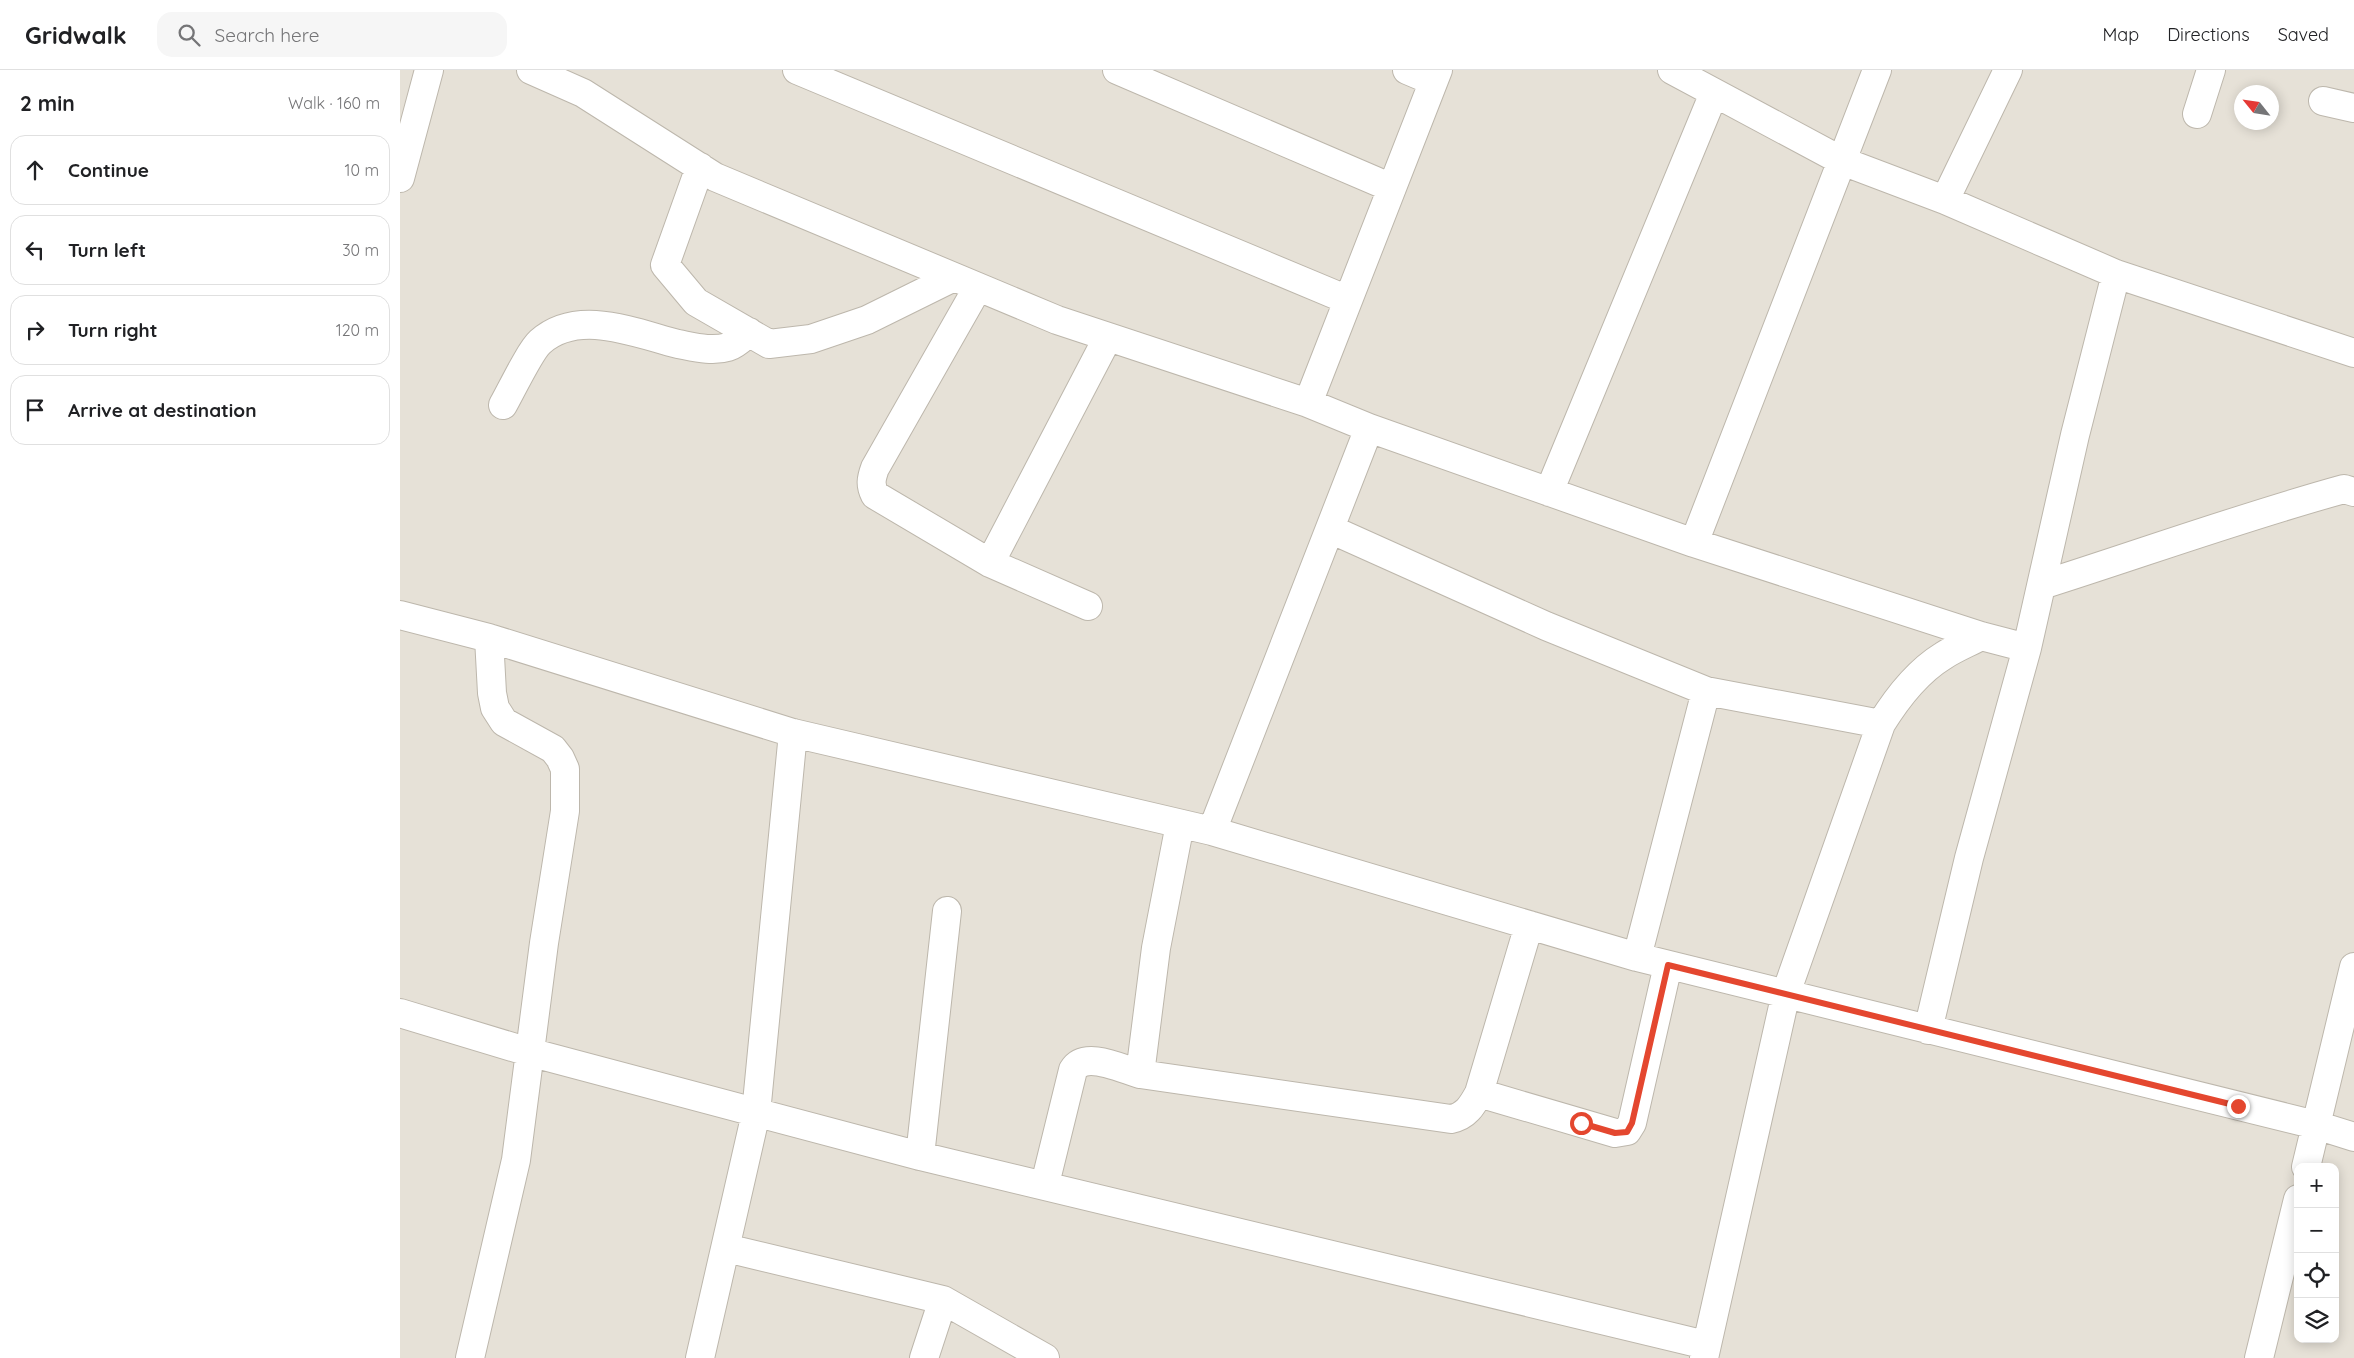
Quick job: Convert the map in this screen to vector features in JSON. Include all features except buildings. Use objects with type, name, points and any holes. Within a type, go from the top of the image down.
[{"type":"street","points":[[400,178],[429,70]]},
{"type":"street","points":[[532,70],[583,93],[715,177],[1057,320],[1308,403],[1369,428],[1694,543],[1981,636],[2026,648]]},
{"type":"street","points":[[797,70],[1348,300]]},
{"type":"street","points":[[1117,70],[1392,188]]},
{"type":"street","points":[[1308,403],[1435,76],[1408,70]]},
{"type":"street","points":[[1672,70],[1842,161],[1945,200],[2116,274],[2354,353]]},
{"type":"street","points":[[1694,543],[1877,70]]},
{"type":"street","points":[[1945,200],[2008,70]]},
{"type":"street","points":[[2197,114],[2211,70]]},
{"type":"street","points":[[1549,492],[1714,93]]},
{"type":"street","points":[[2323,101],[2354,108]]},
{"type":"street","points":[[700,167],[665,265],[696,302],[769,344],[811,339],[966,282]]},
{"type":"street","points":[[1928,1030],[1969,858],[2042,585],[2075,435],[2116,274]]},
{"type":"street","points":[[966,282],[875,468],[871,479],[872,488],[875,495],[990,563],[1088,606]]},
{"type":"street","points":[[503,405],[539,343],[562,328],[606,326],[709,349],[726,348],[737,343],[749,332]]},
{"type":"street","points":[[990,563],[1108,337]]},
{"type":"street","points":[[1212,831],[1369,428]]},
{"type":"street","points":[[2042,585],[2208,532],[2265,511],[2344,489],[2354,492]]},
{"type":"street","points":[[1330,529],[1546,626],[1706,691],[1881,724]]},
{"type":"street","points":[[400,615],[489,638],[792,733],[1212,831],[1637,957],[2316,1125],[2354,1137]]},
{"type":"street","points":[[400,1013],[529,1052],[920,1156],[1045,1184],[1705,1351],[1786,993],[1881,724],[1897,698],[1922,673],[1942,656],[1981,636]]},
{"type":"street","points":[[470,1358],[516,1160],[544,943],[565,811],[565,769],[553,749],[504,722],[495,708],[492,693],[489,638]]},
{"type":"street","points":[[1637,957],[1706,691]]},
{"type":"street","points":[[700,1358],[756,1113],[792,733]]},
{"type":"street","points":[[1140,1074],[1156,948],[1180,824]]},
{"type":"street","points":[[920,1156],[948,910]]},
{"type":"street","points":[[1045,1184],[1069,1082],[1076,1065],[1081,1062],[1096,1062],[1140,1074],[1451,1119],[1464,1114],[1479,1093],[1529,925]]},
{"type":"street","points":[[1479,1093],[1615,1133],[1627,1132],[1632,1123],[1668,965]]},
{"type":"street","points":[[2307,1163],[2354,967]]},
{"type":"street","points":[[2259,1358],[2296,1208]]},
{"type":"street","points":[[726,1248],[943,1300],[1045,1358]]},
{"type":"street","points":[[924,1358],[943,1300]]},
{"type":"shaded area","points":[[400,70],[2354,70],[2354,1358],[400,1358]]},
{"type":"route","points":[[1581,1123],[1615,1133],[1627,1132],[1632,1123],[1668,965],[2238,1106]]}]
